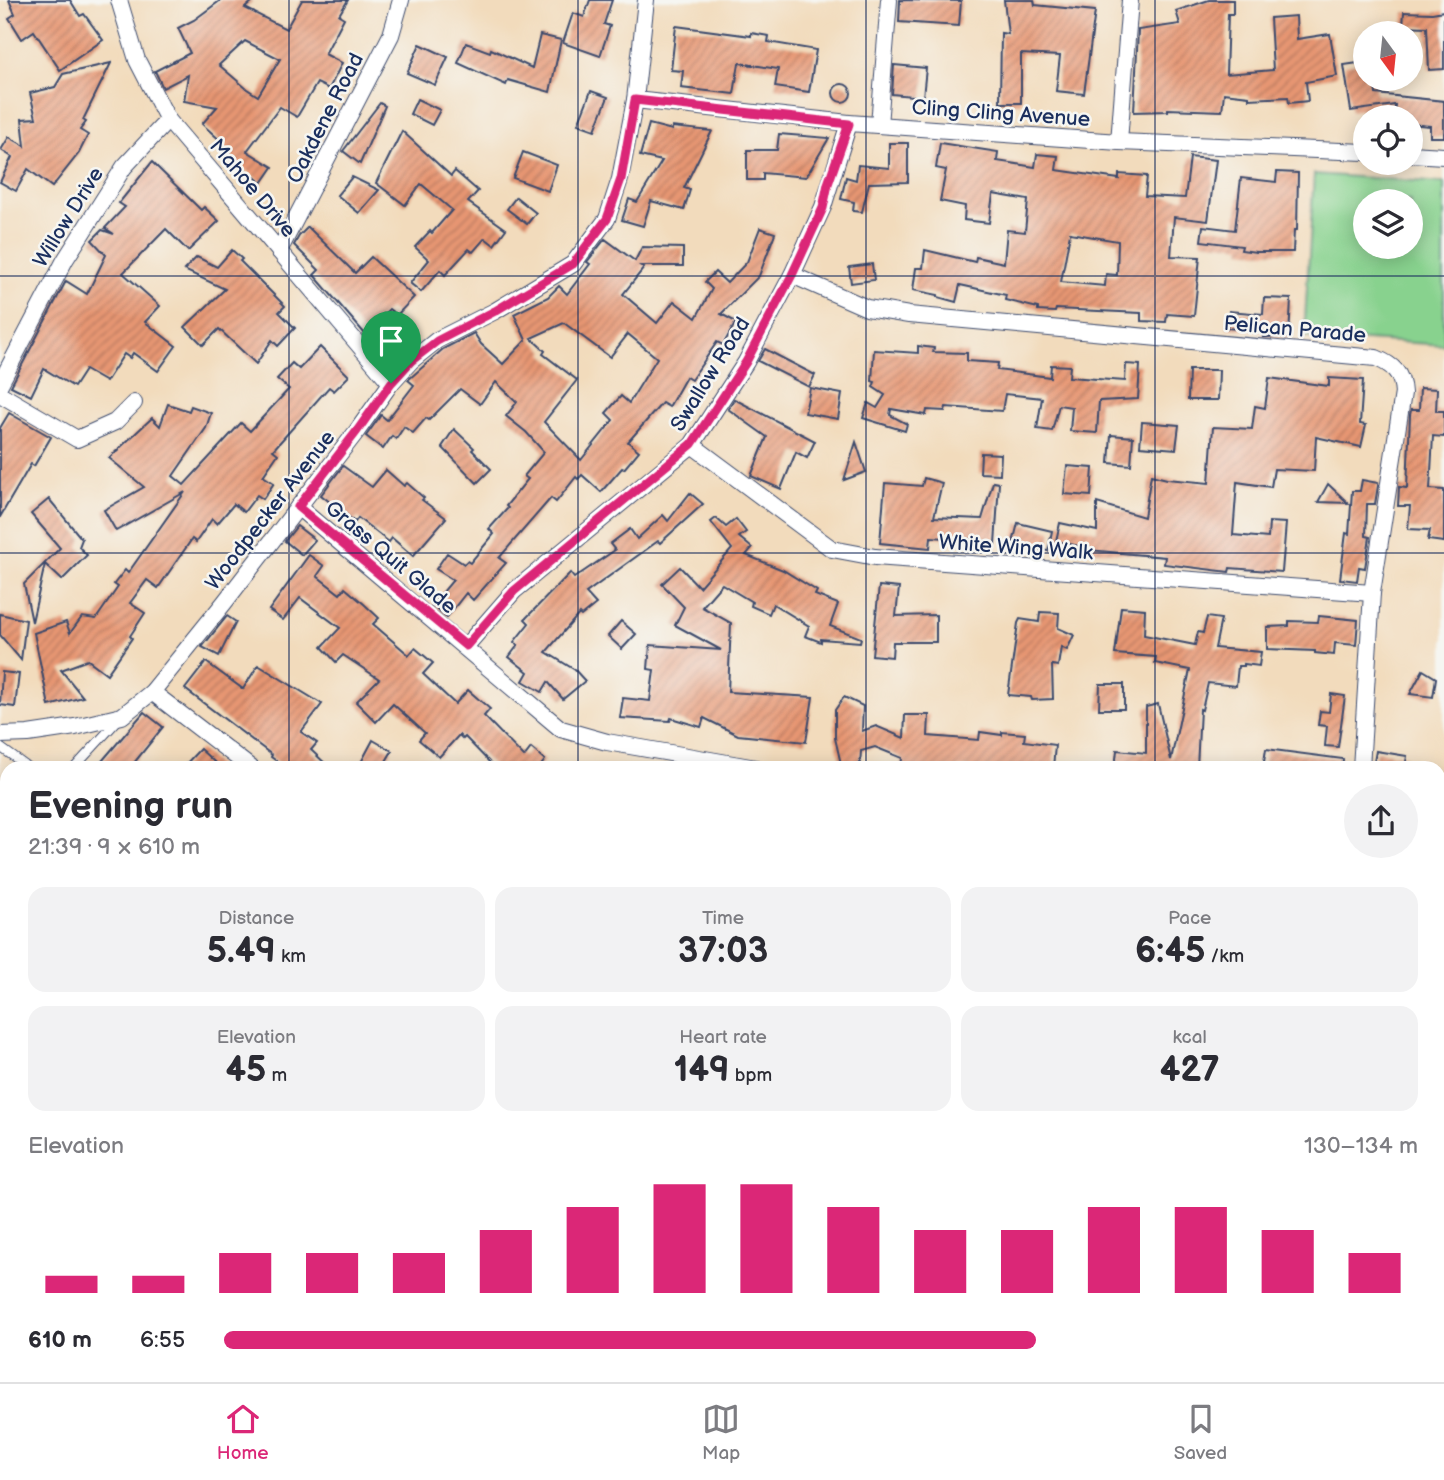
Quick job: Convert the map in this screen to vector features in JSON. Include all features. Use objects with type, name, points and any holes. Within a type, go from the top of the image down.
[{"type":"street","name":"Mahoe Drive","points":[[119,0],[137,60],[168,120],[391,383]]},
{"type":"street","name":"Oakdene Road","points":[[279,251],[391,35],[401,0]]},
{"type":"street","name":"Woodpecker Avenue","points":[[0,735],[75,727],[121,716],[152,692],[357,431],[391,383],[411,361],[437,341],[495,311],[573,264],[607,219],[621,179],[635,100],[646,0]]},
{"type":"street","points":[[879,125],[889,0]]},
{"type":"street","points":[[1119,142],[1130,0]]},
{"type":"street","name":"Cling Cling Avenue","points":[[635,100],[849,124],[1119,142],[1353,152]]},
{"type":"street","name":"Willow Drive","points":[[0,384],[65,260],[124,167],[168,120]]},
{"type":"street","name":"Swallow Road","points":[[466,646],[514,591],[692,444],[746,362],[792,275],[823,208],[828,184],[849,124]]},
{"type":"street","points":[[1423,155],[1444,156]]},
{"type":"street","name":"Pelican Parade","points":[[792,275],[867,308],[888,312],[1376,358],[1399,372],[1404,393],[1372,593],[1362,761]]},
{"type":"street","points":[[0,394],[77,439],[115,422],[134,403]]},
{"type":"street","name":"White Wing Walk","points":[[692,444],[832,549],[875,557],[1372,593]]},
{"type":"street","name":"Grass Quit Glade","points":[[298,507],[466,646],[561,729],[607,742],[715,761]]},
{"type":"street","points":[[152,692],[242,761]]},
{"type":"lane","points":[[80,761],[121,716]]},
{"type":"lane","points":[[0,747],[19,761]]},
{"type":"green space","points":[[1314,174],[1444,183],[1444,345],[1304,336]]},
{"type":"building","points":[[9,0],[70,0],[80,16],[84,14],[103,40],[60,70],[34,31],[22,39],[9,18],[15,14]]},
{"type":"building","points":[[221,0],[254,0],[245,8],[286,29],[302,0],[348,0],[339,15],[344,18],[325,54],[342,63],[329,89],[317,83],[297,117],[280,107],[247,151],[273,167],[262,183],[219,149],[223,143],[202,124],[217,107],[184,101],[188,75],[163,88],[155,71],[190,53],[178,28]],"holes":[[[245,41],[280,59],[258,96],[219,65]]]},
{"type":"building","points":[[590,0],[612,0],[604,24],[610,26],[600,56],[563,43],[573,13],[584,17]]},
{"type":"building","points":[[900,0],[961,1],[959,26],[899,22]]},
{"type":"building","points":[[1004,0],[1034,0],[1035,5],[1095,11],[1084,94],[1056,91],[1060,56],[1021,54],[1021,103],[1000,103],[1001,33],[1008,34]]},
{"type":"building","points":[[1209,0],[1233,0],[1233,14],[1228,14],[1226,74],[1273,70],[1270,18],[1296,16],[1297,39],[1330,34],[1337,76],[1306,82],[1308,101],[1289,103],[1288,97],[1249,99],[1249,96],[1224,93],[1222,111],[1168,109],[1134,112],[1138,30],[1180,24],[1176,11]]},
{"type":"building","points":[[1444,11],[1444,69],[1429,70],[1427,27],[1423,27],[1423,21],[1403,21],[1404,12]]},
{"type":"building","points":[[676,26],[769,36],[768,42],[816,50],[809,92],[775,87],[778,69],[739,63],[734,94],[681,88],[683,71],[671,70]]},
{"type":"building","points":[[540,35],[561,40],[550,92],[508,80],[506,85],[458,63],[466,43],[490,52],[491,49],[532,68]]},
{"type":"building","points":[[420,44],[448,57],[435,85],[407,73]]},
{"type":"building","points":[[111,63],[83,120],[86,122],[80,130],[88,135],[79,153],[52,187],[28,169],[16,191],[0,182],[12,157],[1,150],[9,137],[25,146],[22,119],[36,118],[30,93],[55,87],[63,74]]},
{"type":"building","points":[[1353,64],[1353,91],[1376,91],[1376,94],[1444,101],[1444,137],[1430,137],[1430,126],[1423,125],[1423,105],[1353,105],[1351,111],[1344,65]]},
{"type":"building","points":[[894,65],[926,68],[923,97],[892,94]]},
{"type":"building","points":[[838,84],[846,84],[851,93],[849,100],[838,102],[833,97],[833,89]]},
{"type":"building","points":[[591,91],[608,97],[595,130],[578,124]]},
{"type":"building","points":[[417,99],[440,110],[432,125],[410,114]]},
{"type":"building","points":[[380,103],[385,106],[360,164],[343,151]]},
{"type":"building","points":[[649,124],[672,130],[672,127],[712,131],[684,188],[690,190],[684,210],[651,201],[643,226],[622,220],[629,199],[637,202],[662,161],[640,156]]},
{"type":"building","points":[[402,131],[451,176],[455,171],[478,191],[468,202],[506,229],[494,245],[485,238],[473,252],[469,249],[445,275],[440,270],[421,292],[410,283],[429,260],[415,247],[430,231],[432,233],[452,210],[421,184],[405,205],[376,183]]},
{"type":"building","points":[[779,134],[829,138],[806,177],[763,173],[763,180],[747,180],[747,150],[777,150]]},
{"type":"building","points":[[889,143],[908,143],[908,182],[869,183],[862,212],[853,211],[854,202],[841,199],[846,177],[856,180],[858,165],[889,168]]},
{"type":"building","points":[[940,143],[998,152],[997,161],[1035,167],[1037,154],[1058,156],[1056,170],[1119,179],[1119,174],[1147,176],[1145,196],[1185,198],[1190,157],[1216,160],[1208,221],[1174,217],[1171,256],[1200,257],[1194,316],[1167,314],[1166,322],[1141,321],[1141,313],[1056,309],[1055,312],[1038,311],[1038,308],[1005,300],[1006,295],[960,285],[956,302],[913,290],[916,268],[923,268],[925,250],[975,262],[976,257],[1004,263],[1007,230],[1025,232],[1028,200],[993,194],[989,223],[964,220],[965,206],[940,201],[946,170],[936,168]],"holes":[[[1070,233],[1118,241],[1117,275],[1106,274],[1105,286],[1061,282]]]},
{"type":"building","points":[[523,152],[557,165],[548,191],[513,178]]},
{"type":"building","points":[[152,162],[201,210],[204,207],[219,221],[188,251],[166,229],[123,273],[160,306],[145,322],[176,346],[158,371],[133,353],[130,358],[124,354],[106,382],[85,370],[74,387],[44,369],[31,396],[11,386],[66,281],[87,294],[106,255],[92,240],[102,230],[114,234],[105,228],[125,207],[119,203]]},
{"type":"building","points":[[1277,172],[1298,173],[1297,230],[1294,230],[1293,252],[1256,252],[1241,250],[1242,246],[1201,241],[1203,226],[1235,230],[1241,178],[1276,182]]},
{"type":"building","points":[[352,177],[379,190],[359,213],[337,195]]},
{"type":"building","points":[[516,197],[536,213],[527,224],[507,209]]},
{"type":"building","points":[[308,227],[355,273],[371,257],[414,297],[397,315],[389,309],[365,334],[314,275],[319,270],[294,245]]},
{"type":"building","points":[[760,228],[775,233],[759,276],[721,314],[736,322],[723,345],[717,342],[691,380],[686,377],[669,407],[662,403],[628,442],[639,451],[624,469],[622,468],[601,492],[582,475],[578,479],[576,477],[556,502],[551,498],[499,558],[506,563],[473,600],[466,593],[447,617],[432,605],[453,580],[436,569],[447,553],[464,564],[467,561],[470,563],[494,534],[489,529],[508,508],[506,506],[528,479],[524,476],[544,452],[526,432],[506,416],[517,402],[496,382],[480,404],[460,389],[413,433],[404,427],[396,439],[392,436],[383,449],[366,436],[381,415],[387,420],[414,385],[408,380],[443,349],[474,333],[481,344],[503,364],[526,340],[514,314],[548,297],[559,286],[567,294],[605,239],[635,261],[642,247],[683,248],[683,266],[641,266],[644,268],[623,294],[657,323],[674,301],[696,318],[712,289],[705,282],[715,272],[727,283],[747,262]],"holes":[[[564,323],[610,357],[628,334],[657,358],[629,403],[621,396],[606,413],[613,420],[581,460],[544,422],[577,380],[543,354],[545,351],[531,338]]]},
{"type":"building","points":[[232,250],[285,306],[279,312],[295,328],[278,346],[272,340],[256,364],[219,329],[203,345],[185,327],[225,289],[184,270],[197,257],[217,267]]},
{"type":"building","points":[[872,264],[874,280],[851,283],[849,267]]},
{"type":"building","points":[[1264,298],[1291,299],[1289,337],[1263,337],[1263,331],[1227,328],[1229,311],[1263,314]]},
{"type":"building","points":[[918,346],[934,348],[933,352],[967,353],[967,361],[998,363],[997,370],[1050,377],[1051,365],[1070,366],[1069,377],[1125,381],[1126,364],[1140,365],[1138,399],[1099,401],[1097,433],[1070,431],[1072,407],[1059,405],[1052,431],[1037,429],[1042,398],[1005,394],[1002,411],[946,407],[945,411],[927,410],[926,415],[891,409],[890,415],[907,424],[905,431],[863,418],[868,403],[877,408],[885,395],[873,387],[874,350],[918,353]]},
{"type":"building","points":[[320,347],[349,376],[334,391],[329,387],[273,450],[278,454],[263,476],[274,483],[263,499],[257,495],[244,512],[234,504],[217,524],[212,519],[196,542],[192,539],[158,588],[147,580],[130,603],[145,613],[130,636],[132,638],[107,674],[88,660],[61,670],[83,697],[49,706],[34,633],[66,622],[70,633],[82,617],[96,619],[118,587],[114,584],[125,570],[128,573],[185,492],[116,531],[104,510],[144,487],[109,458],[152,418],[160,426],[168,404],[189,411],[191,406],[211,413],[206,428],[173,476],[184,485],[241,423],[250,431],[289,389],[277,379],[292,363],[299,369]]},
{"type":"building","points":[[765,349],[815,375],[809,387],[758,361]]},
{"type":"building","points":[[1189,370],[1219,370],[1218,400],[1188,400]]},
{"type":"building","points":[[1269,378],[1329,386],[1329,378],[1363,380],[1360,424],[1366,425],[1361,447],[1316,437],[1314,471],[1274,469],[1271,487],[1237,482],[1233,535],[1268,538],[1269,522],[1286,523],[1282,572],[1230,568],[1229,572],[1164,564],[1165,557],[1088,550],[1056,541],[1060,523],[1097,531],[1097,503],[1144,517],[1151,475],[1209,483],[1213,427],[1252,429],[1255,406],[1265,408]]},
{"type":"building","points":[[810,388],[842,394],[838,419],[805,413]]},
{"type":"building","points":[[1420,388],[1437,389],[1436,411],[1444,411],[1444,437],[1433,436],[1430,489],[1444,490],[1444,542],[1428,540],[1430,530],[1408,529],[1410,506],[1398,506],[1399,487],[1407,488],[1410,415],[1411,410],[1419,410]]},
{"type":"building","points":[[734,399],[815,441],[807,458],[796,452],[781,489],[751,476],[767,437],[728,409]]},
{"type":"building","points":[[9,413],[51,437],[34,466],[31,464],[0,517],[0,428]]},
{"type":"building","points":[[1142,422],[1179,425],[1176,449],[1140,446]]},
{"type":"building","points":[[454,429],[491,469],[477,483],[442,447]]},
{"type":"building","points":[[1111,435],[1133,437],[1131,465],[1109,463]]},
{"type":"building","points":[[856,442],[866,472],[844,480]]},
{"type":"building","points":[[981,453],[1001,454],[1000,474],[980,473]]},
{"type":"building","points":[[343,466],[372,487],[386,470],[404,486],[407,483],[424,498],[422,500],[446,518],[413,556],[392,538],[389,542],[358,518],[355,522],[321,495]]},
{"type":"building","points":[[1067,466],[1093,468],[1091,496],[1064,494]]},
{"type":"building","points":[[924,478],[942,483],[934,517],[982,519],[993,482],[999,483],[995,544],[979,540],[931,537],[930,548],[880,543],[885,483],[922,486]]},
{"type":"building","points":[[1362,480],[1378,483],[1375,504],[1367,504],[1366,536],[1370,537],[1365,568],[1359,567],[1357,581],[1340,579],[1346,533],[1349,534],[1352,491],[1360,491]]},
{"type":"building","points":[[1328,484],[1348,503],[1318,502]]},
{"type":"building","points":[[690,493],[703,504],[660,543],[658,541],[586,593],[596,604],[581,616],[579,614],[546,652],[575,670],[585,681],[563,699],[548,682],[542,692],[523,681],[528,672],[509,657],[518,645],[514,642],[529,623],[525,619],[570,573],[574,578],[615,550],[610,544],[630,529],[637,539],[663,515],[668,521]]},
{"type":"building","points":[[49,499],[82,539],[79,547],[87,555],[62,580],[45,564],[32,622],[24,584],[60,548],[31,514]]},
{"type":"building","points":[[716,518],[726,527],[736,519],[746,532],[739,537],[752,548],[746,555],[783,570],[817,591],[815,595],[838,604],[830,626],[861,638],[860,642],[821,639],[821,642],[805,636],[809,626],[773,604],[769,614],[751,606],[752,602],[722,584],[702,607],[731,623],[728,692],[813,697],[806,742],[738,735],[704,718],[701,727],[671,718],[670,721],[620,718],[623,698],[650,701],[654,670],[648,669],[650,645],[721,650],[675,625],[684,607],[662,584],[680,567],[699,587],[732,549],[711,522]]},
{"type":"building","points":[[1018,523],[1052,531],[1048,551],[1013,543]]},
{"type":"building","points":[[297,526],[315,540],[302,555],[285,541]]},
{"type":"building","points":[[309,555],[324,566],[317,576],[340,594],[345,588],[364,604],[379,618],[373,624],[409,655],[415,648],[433,663],[423,674],[455,704],[468,690],[490,709],[484,716],[524,757],[531,748],[545,760],[488,761],[465,737],[463,739],[459,735],[439,757],[419,740],[425,733],[393,704],[376,722],[356,702],[379,679],[343,655],[336,662],[322,647],[340,628],[300,598],[283,620],[269,610]]},
{"type":"building","points":[[879,586],[899,588],[896,616],[936,615],[936,642],[893,642],[892,657],[872,655]]},
{"type":"building","points":[[1121,607],[1145,609],[1144,635],[1195,645],[1198,632],[1203,633],[1207,617],[1221,619],[1215,648],[1261,652],[1259,666],[1238,666],[1236,686],[1208,683],[1202,710],[1200,709],[1197,761],[1116,761],[1117,750],[1146,753],[1146,707],[1158,704],[1171,760],[1190,670],[1155,663],[1156,657],[1115,654]]},
{"type":"building","points":[[1040,612],[1059,613],[1058,628],[1074,635],[1067,650],[1061,647],[1058,666],[1052,665],[1053,699],[1032,700],[1031,697],[1008,695],[1018,623],[1020,619],[1039,622]]},
{"type":"building","points":[[0,614],[26,620],[21,660],[0,635]]},
{"type":"building","points":[[227,616],[236,622],[219,656],[202,647]]},
{"type":"building","points":[[1319,616],[1358,620],[1356,645],[1335,643],[1334,655],[1315,651],[1267,649],[1267,627],[1289,626],[1289,621],[1318,622]]},
{"type":"building","points":[[621,621],[636,634],[622,649],[608,636]]},
{"type":"building","points":[[206,662],[243,689],[258,665],[322,704],[301,732],[317,743],[311,750],[323,761],[276,761],[185,689]]},
{"type":"building","points":[[1423,670],[1436,678],[1433,697],[1410,694]]},
{"type":"building","points":[[2,672],[19,674],[15,707],[0,705]]},
{"type":"building","points":[[1100,684],[1124,684],[1124,709],[1099,709]]},
{"type":"building","points":[[1331,694],[1345,696],[1338,747],[1325,746],[1327,726],[1318,725],[1320,711],[1329,712]]},
{"type":"building","points":[[844,697],[863,706],[862,731],[876,726],[904,738],[905,715],[929,715],[928,736],[979,740],[980,732],[1025,734],[1024,741],[1055,745],[1054,761],[902,761],[902,758],[875,747],[861,751],[860,761],[840,761],[835,738],[835,710]]},
{"type":"building","points":[[144,712],[163,727],[136,761],[102,761]]},
{"type":"building","points":[[373,740],[392,751],[386,761],[362,761]]},
{"type":"building","points":[[200,749],[213,761],[189,761]]},
{"type":"building","points":[[1266,749],[1343,759],[1343,761],[1264,761]]},
{"type":"building","points":[[1376,751],[1407,756],[1406,761],[1374,761]]},
{"type":"route","points":[[635,100],[849,124],[828,184],[823,208],[792,275],[746,362],[692,444],[514,591],[466,646],[298,507],[391,383],[411,361],[437,341],[495,311],[573,264],[607,219],[621,179],[635,100]]}]
